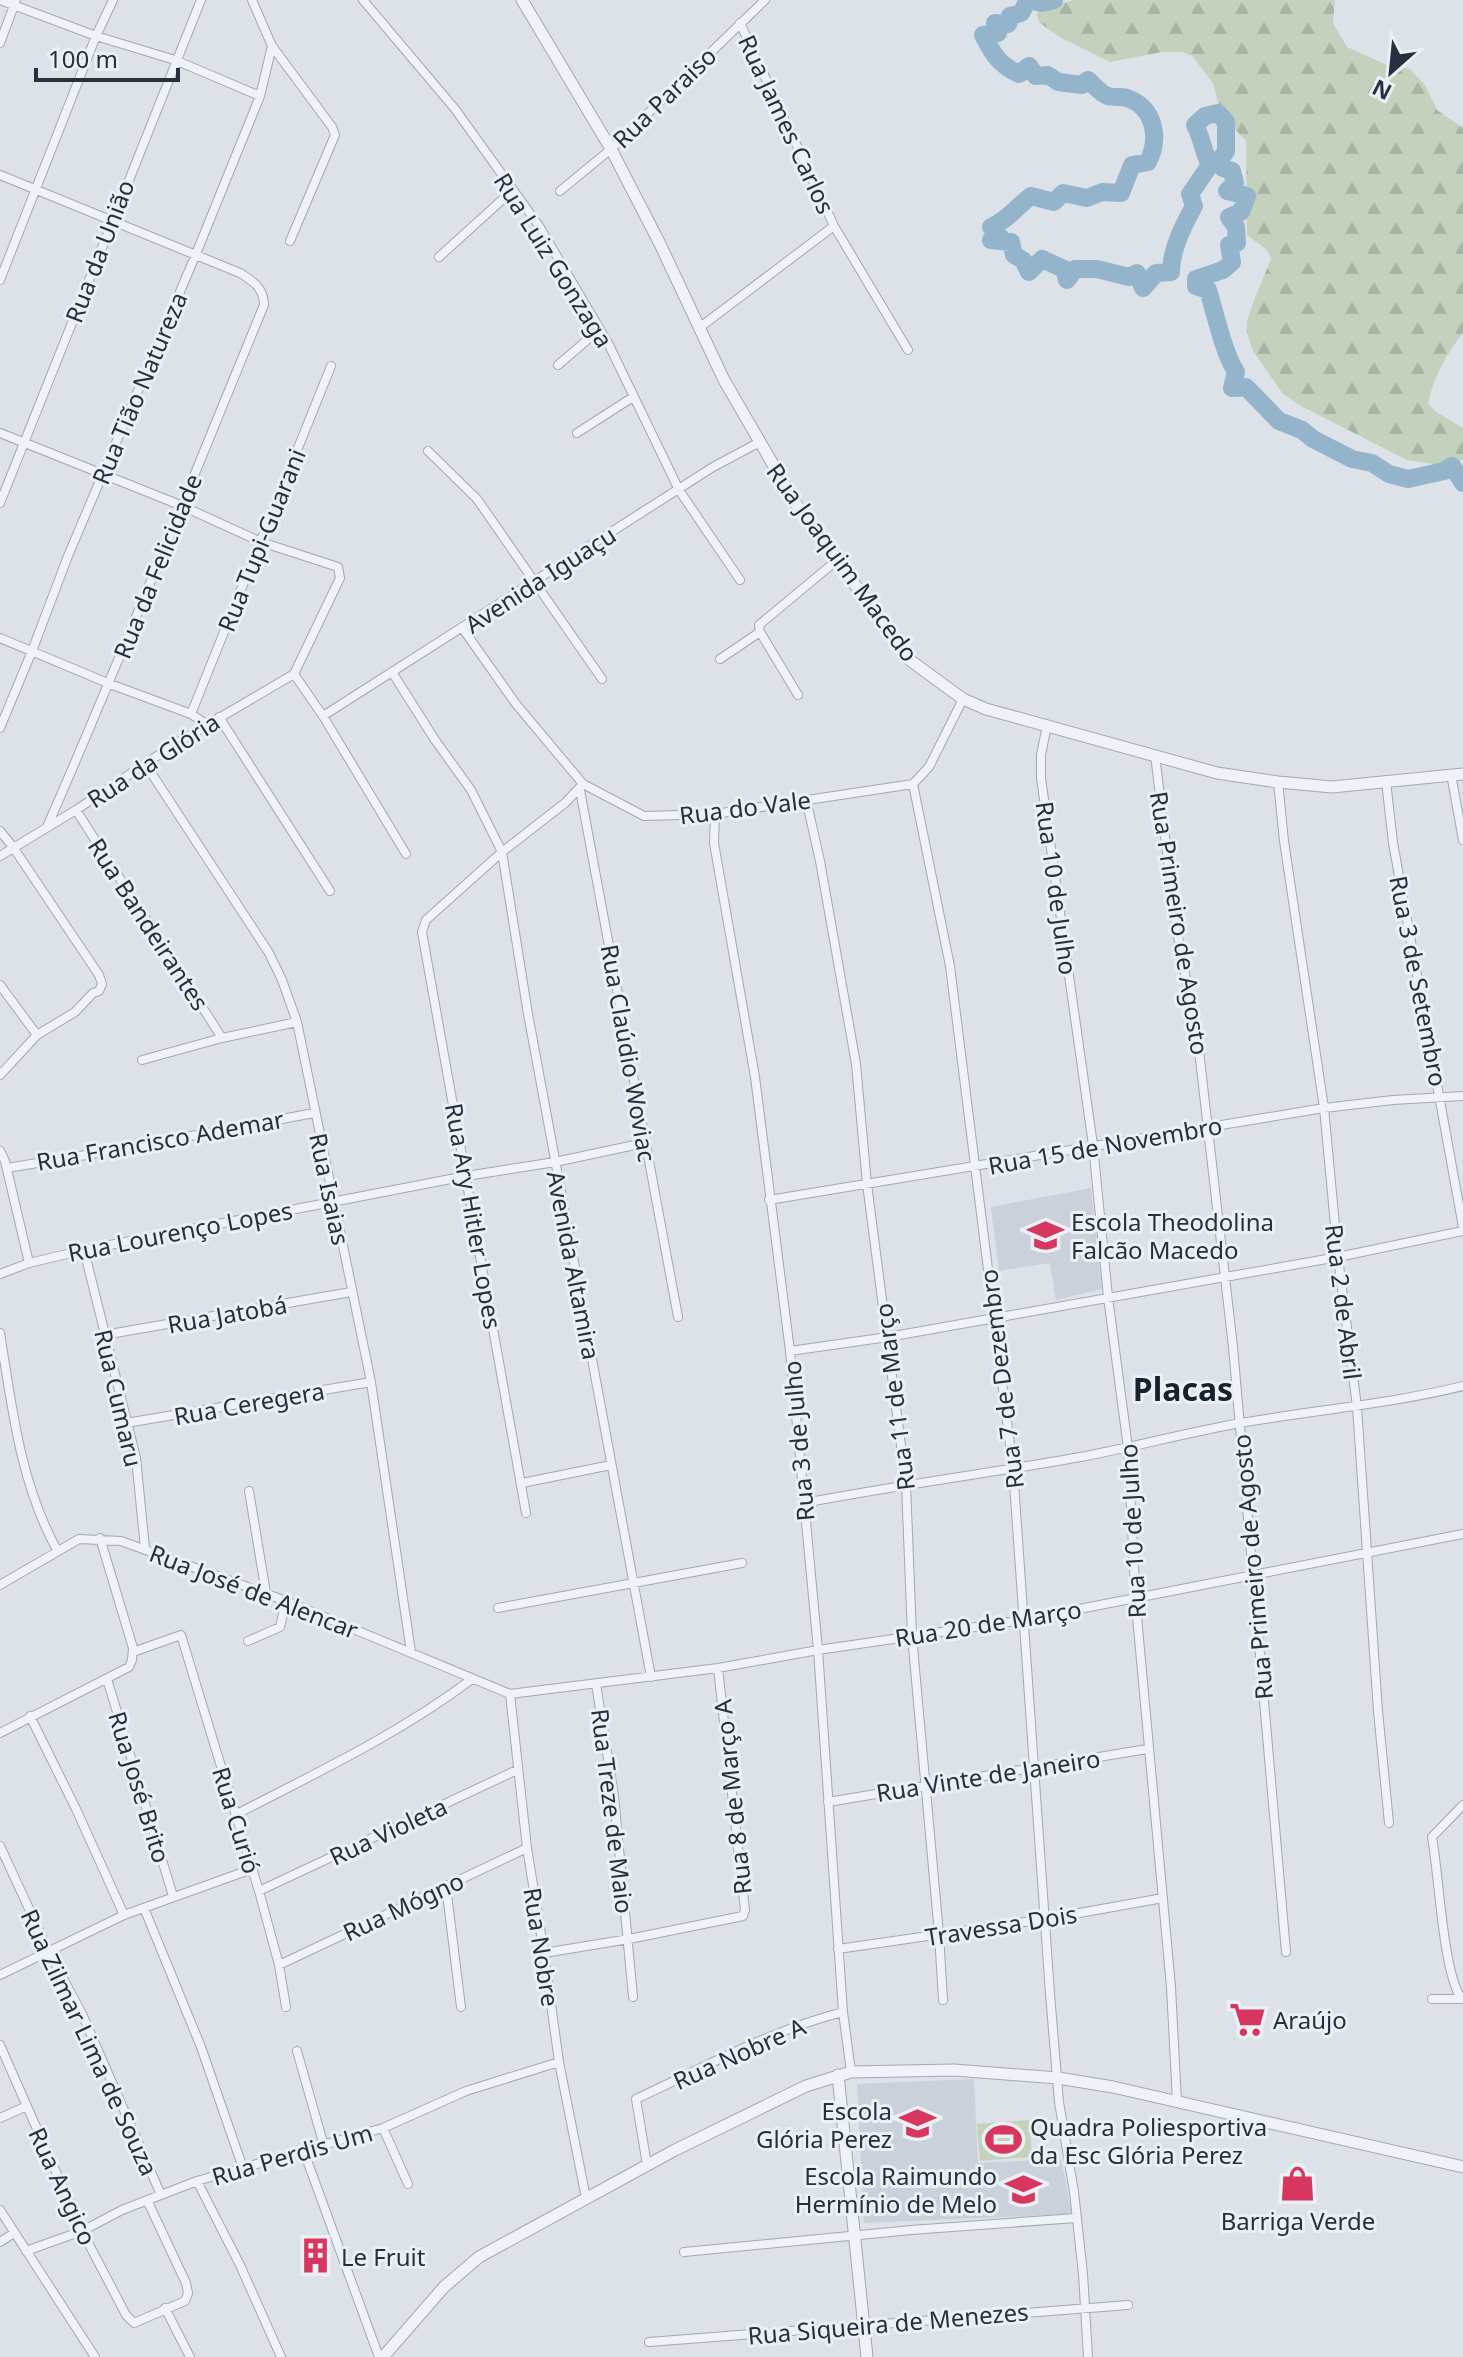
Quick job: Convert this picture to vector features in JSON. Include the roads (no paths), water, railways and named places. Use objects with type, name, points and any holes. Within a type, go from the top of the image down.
[{"type":"street","points":[[0,0],[15,3],[96,36],[175,60],[260,96]]},
{"type":"street","points":[[0,280],[113,0]]},
{"type":"street","name":"Rua da União","points":[[0,503],[201,0]]},
{"type":"street","points":[[252,0],[272,46],[335,135],[290,241]]},
{"type":"street","name":"Rua Luiz Gonzaga","points":[[363,0],[455,109],[539,226],[600,329],[679,490],[740,580]]},
{"type":"street","name":"Rua Joaquim Macedo","points":[[522,0],[611,149],[758,443],[836,561],[911,661],[963,699],[1007,716],[1217,773],[1332,787],[1457,774]]},
{"type":"street","name":"Rua Paraiso","points":[[560,191],[611,149],[765,0]]},
{"type":"street","points":[[0,43],[15,3]]},
{"type":"street","name":"Rua James Carlos","points":[[740,23],[834,226],[908,350]]},
{"type":"street","name":"Rua Tião Natureza","points":[[0,728],[68,556],[260,96],[272,46]]},
{"type":"street","points":[[0,175],[196,254]]},
{"type":"street","points":[[439,257],[513,190]]},
{"type":"street","name":"Rua James Carlos","points":[[699,328],[834,226]]},
{"type":"street","name":"Rua da Felicidade","points":[[47,827],[110,684],[180,505],[264,305],[263,294],[251,280],[196,254]]},
{"type":"street","points":[[558,365],[600,329]]},
{"type":"street","name":"Rua Tupi-Guarani","points":[[191,714],[331,366]]},
{"type":"street","points":[[577,433],[633,397]]},
{"type":"street","points":[[0,433],[180,505],[261,542],[338,567],[340,578],[294,674],[323,716],[406,854]]},
{"type":"street","name":"Avenida Iguaçu","points":[[323,716],[713,467],[758,443]]},
{"type":"street","points":[[428,451],[477,499],[602,679]]},
{"type":"street","points":[[720,659],[759,630],[762,621],[836,561]]},
{"type":"street","points":[[463,629],[516,704],[582,787],[502,852]]},
{"type":"street","points":[[759,630],[798,695]]},
{"type":"street","points":[[0,638],[191,714],[209,726]]},
{"type":"street","name":"Avenida Altamira","points":[[392,672],[471,790],[502,852],[555,1162],[651,1677]]},
{"type":"street","name":"Rua da Glória","points":[[0,856],[175,744],[294,674]]},
{"type":"street","points":[[913,784],[929,767],[963,699]]},
{"type":"street","points":[[219,717],[330,891]]},
{"type":"street","name":"Rua 10 de Julho","points":[[1047,725],[1041,755],[1041,778],[1093,1145],[1108,1297],[1128,1448],[1147,1749],[1163,1898],[1177,2102]]},
{"type":"street","name":"Rua Primeiro de Agosto","points":[[1155,755],[1176,926],[1198,1042],[1208,1127],[1240,1423],[1286,1952]]},
{"type":"street","name":"Rua Isaias","points":[[146,765],[269,953],[297,1022],[371,1382],[411,1652]]},
{"type":"street","points":[[1457,774],[1463,840]]},
{"type":"street","name":"Rua 3 de Setembro","points":[[1386,781],[1393,843],[1463,1229]]},
{"type":"street","name":"Rua 2 de Abril","points":[[1278,782],[1324,1108],[1338,1257],[1357,1407],[1389,1823]]},
{"type":"street","name":"Rua do Vale","points":[[582,787],[644,816],[715,814],[913,784]]},
{"type":"street","name":"Rua 7 de Dezembro","points":[[913,784],[950,966],[1013,1469],[1058,2078],[1076,2218],[1088,2357]]},
{"type":"street","name":"Rua Claúdio Woviac","points":[[582,787],[640,1101],[644,1143],[678,1317]]},
{"type":"street","name":"Rua 11 de Março","points":[[806,799],[856,1064],[867,1184],[906,1484],[912,1636],[943,2000]]},
{"type":"street","name":"Rua Bandeirantes","points":[[76,810],[222,1038]]},
{"type":"street","name":"Rua 3 de Julho","points":[[715,814],[714,843],[755,1077],[790,1351],[818,1650],[843,2012],[851,2072]]},
{"type":"street","points":[[0,831],[99,975],[102,984],[99,991],[93,993],[75,1012],[37,1035],[0,1075]]},
{"type":"street","name":"Rua Ary Hitler Lopes","points":[[502,852],[426,920],[422,939],[526,1513]]},
{"type":"street","points":[[0,985],[37,1035]]},
{"type":"street","points":[[142,1060],[297,1022]]},
{"type":"street","name":"Rua 15 de Novembro","points":[[769,1200],[1324,1108],[1463,1096]]},
{"type":"street","name":"Rua Francisco Ademar","points":[[4,1164],[110,1151],[314,1113]]},
{"type":"street","name":"Rua Lourenço Lopes","points":[[0,1274],[29,1263],[84,1250],[644,1143]]},
{"type":"street","points":[[0,1151],[29,1263]]},
{"type":"street","points":[[790,1351],[888,1337],[1338,1257],[1463,1229]]},
{"type":"street","name":"Rua Cumaru","points":[[84,1250],[136,1458],[145,1548]]},
{"type":"street","name":"Rua Jatobá","points":[[104,1335],[351,1292]]},
{"type":"street","points":[[0,1333],[23,1465],[42,1524],[57,1550]]},
{"type":"street","name":"Rua Ceregera","points":[[126,1423],[371,1382]]},
{"type":"street","points":[[804,1503],[1013,1469],[1240,1423],[1357,1407],[1463,1386]]},
{"type":"street","points":[[522,1483],[611,1465]]},
{"type":"street","points":[[249,1491],[266,1593]]},
{"type":"street","name":"Rua 20 de Março","points":[[510,1694],[718,1668],[1023,1620],[1463,1534]]},
{"type":"street","points":[[0,1733],[129,1667],[133,1652],[100,1538]]},
{"type":"street","name":"Rua José de Alencar","points":[[0,1585],[79,1539],[100,1538],[145,1548],[266,1593],[510,1694]]},
{"type":"street","points":[[498,1608],[742,1563]]},
{"type":"street","points":[[248,1641],[280,1627],[286,1601]]},
{"type":"street","name":"Rua Curió","points":[[133,1652],[181,1635],[259,1891],[279,1965],[286,2007]]},
{"type":"street","name":"Rua 8 de Março A","points":[[629,1939],[734,1919],[743,1916],[745,1910],[718,1668]]},
{"type":"street","name":"Rua José Brito","points":[[107,1679],[173,1896]]},
{"type":"street","points":[[235,1815],[361,1750],[440,1704],[472,1679]]},
{"type":"street","name":"Rua Treze de Maio","points":[[596,1684],[614,1796],[633,1997]]},
{"type":"street","name":"Rua Nobre","points":[[510,1694],[527,1848],[559,2062],[586,2198]]},
{"type":"street","points":[[30,1716],[124,1915]]},
{"type":"street","name":"Rua Vinte de Janeiro","points":[[828,1802],[1147,1749]]},
{"type":"street","name":"Rua Violeta","points":[[259,1891],[517,1770]]},
{"type":"street","points":[[1462,1999],[1455,1990],[1432,1837],[1463,1805]]},
{"type":"street","name":"Rua Zilmar Lima de Souza","points":[[0,1846],[49,1952],[83,2016],[161,2195]]},
{"type":"street","name":"Rua Mógno","points":[[279,1965],[527,1848]]},
{"type":"street","points":[[0,1975],[124,1915],[252,1869]]},
{"type":"street","points":[[446,1886],[461,2007]]},
{"type":"street","name":"Travessa Dois","points":[[838,1949],[1046,1919],[1163,1898]]},
{"type":"street","points":[[144,1908],[195,2034],[243,2168]]},
{"type":"street","points":[[544,1953],[629,1939]]},
{"type":"street","points":[[1432,1999],[1462,1999]]},
{"type":"street","name":"Rua Nobre A","points":[[647,2165],[636,2099],[754,2041],[813,2019],[843,2012]]},
{"type":"street","name":"Rua Angico","points":[[0,2045],[82,2231],[126,2315],[134,2323],[165,2308]]},
{"type":"street","points":[[297,2051],[324,2146]]},
{"type":"street","name":"Rua Perdis Um","points":[[26,2251],[82,2231],[147,2200],[197,2181],[383,2128],[466,2091],[559,2062]]},
{"type":"street","points":[[304,2152],[381,2357],[444,2287],[479,2257],[770,2102],[806,2086],[851,2072],[954,2070],[1058,2078],[1463,2167]]},
{"type":"street","points":[[838,2075],[867,2357]]},
{"type":"street","points":[[0,2118],[27,2106]]},
{"type":"street","points":[[383,2128],[408,2184]]},
{"type":"street","points":[[197,2181],[240,2265],[281,2357]]},
{"type":"street","points":[[147,2200],[186,2283],[188,2293],[185,2301],[165,2308],[190,2357]]},
{"type":"street","points":[[0,2210],[95,2357]]},
{"type":"street","points":[[684,2252],[1076,2218]]},
{"type":"street","points":[[0,2242],[14,2233]]},
{"type":"street","name":"Rua Siqueira de Menezes","points":[[649,2342],[1128,2305]]},
{"type":"waterway","points":[[1054,0],[1042,3],[1028,0],[1021,13],[1010,16],[1008,24],[995,23],[998,33],[983,35],[1001,63],[1019,74],[1029,66],[1036,76],[1048,75],[1058,82],[1082,85],[1088,80],[1105,95],[1125,97],[1136,103],[1144,109],[1152,125],[1152,153],[1148,162],[1132,165],[1121,193],[1102,192],[1087,198],[1063,193],[1054,202],[1031,196],[1008,217],[991,227],[1001,238],[991,240],[1011,242],[1014,255],[1023,260],[1029,272],[1042,259],[1064,269],[1067,280],[1075,269],[1097,269],[1129,277],[1137,273],[1143,288],[1156,273],[1171,272],[1175,247],[1194,206],[1190,194],[1210,165],[1195,125],[1205,116],[1218,113],[1226,122],[1226,151],[1220,160],[1223,168],[1232,171],[1235,183],[1227,191],[1247,196],[1241,212],[1229,217],[1236,227],[1237,243],[1229,245],[1232,262],[1223,270],[1196,279],[1196,286],[1208,290],[1236,372],[1232,388],[1246,387],[1279,421],[1302,430],[1352,459],[1372,463],[1389,474],[1408,479],[1444,471],[1452,466],[1463,483]]},
{"type":"place","name":"Escola Theodolina Falcão Macedo","points":[[1045,1235]]},
{"type":"place","name":"Araújo","points":[[1247,2019]]},
{"type":"place","name":"Escola Glória Perez","points":[[918,2124]]},
{"type":"place","name":"Quadra Poliesportiva da Esc Glória Perez","points":[[1004,2140]]},
{"type":"place","name":"Barriga Verde","points":[[1298,2183]]},
{"type":"place","name":"Escola Raimundo Hermínio de Melo","points":[[1023,2189]]},
{"type":"place","name":"Le Fruit","points":[[315,2256]]},
{"type":"district","name":"Placas","points":[[1183,1388]]}]
